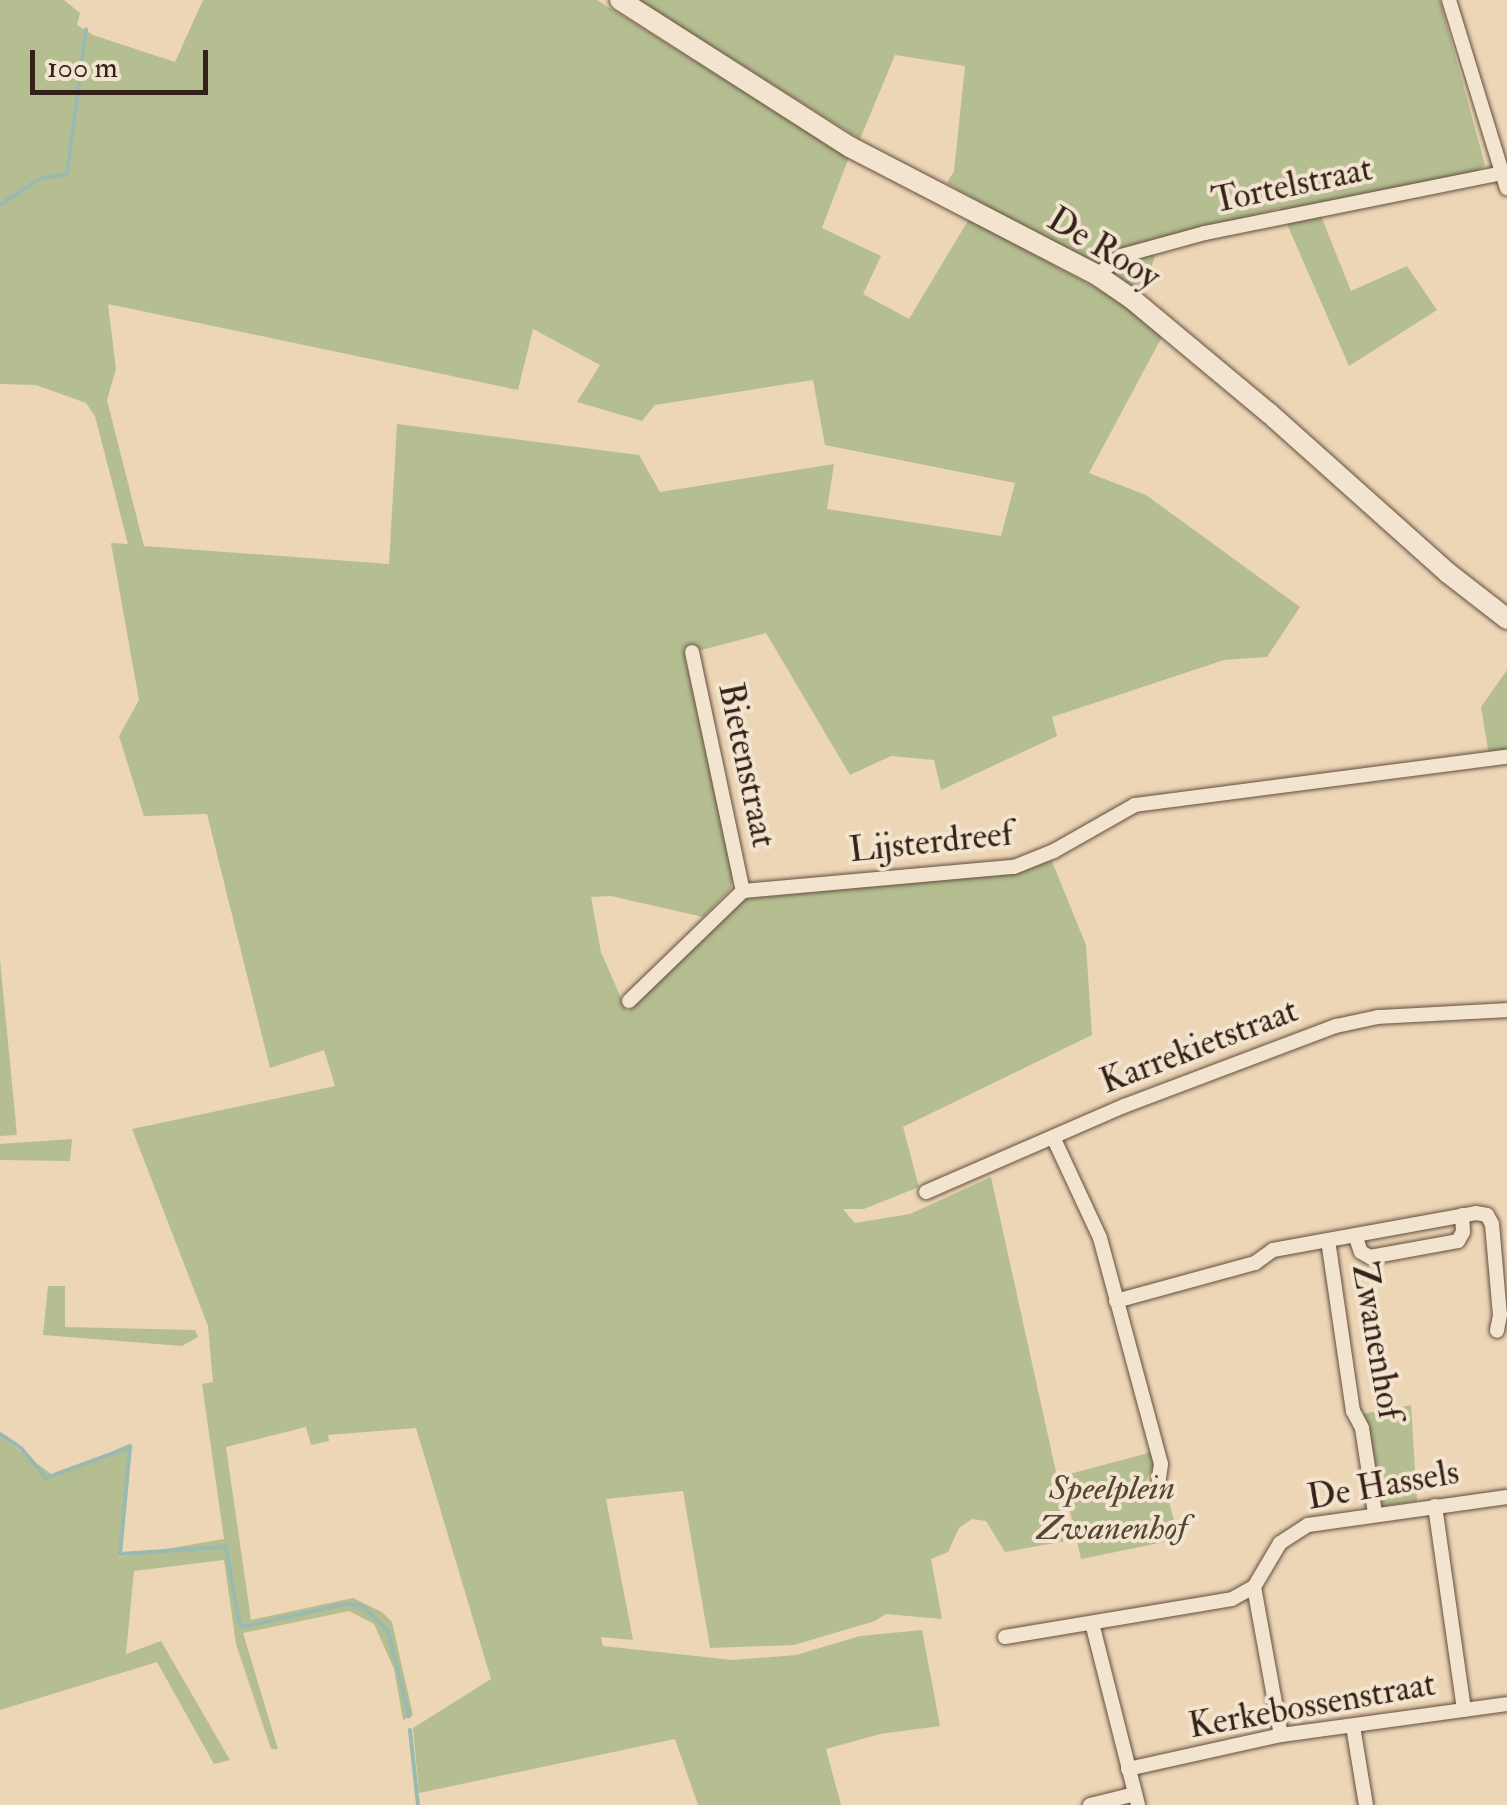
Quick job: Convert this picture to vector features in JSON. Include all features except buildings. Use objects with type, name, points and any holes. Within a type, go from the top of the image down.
[{"type":"street","name":"De Rooy","points":[[620,0],[850,147],[1097,276],[1194,348],[1448,573],[1507,619]]},
{"type":"street","points":[[1450,0],[1505,178]]},
{"type":"street","name":"Tortelstraat","points":[[1097,276],[1120,256],[1205,233],[1505,178]]},
{"type":"street","name":"Bietenstraat","points":[[692,652],[742,891]]},
{"type":"street","name":"Lijsterdreef","points":[[742,891],[1014,867],[1054,850],[1135,805],[1358,774],[1444,769],[1507,757]]},
{"type":"street","points":[[628,1001],[742,891]]},
{"type":"street","name":"Karrekietstraat","points":[[926,1192],[1336,1026],[1378,1017],[1507,1010]]},
{"type":"street","points":[[1053,1138],[1100,1238],[1161,1464],[1159,1480]]},
{"type":"street","points":[[1462,1216],[1486,1216],[1492,1224],[1500,1315],[1496,1331]]},
{"type":"street","name":"Zwanenhof","points":[[1116,1301],[1255,1263],[1273,1250],[1355,1235],[1462,1216],[1464,1232],[1458,1240],[1370,1257],[1361,1252],[1355,1235]]},
{"type":"street","name":"Zwanenhof","points":[[1328,1240],[1354,1411],[1362,1428],[1375,1513]]},
{"type":"street","name":"De Hassels","points":[[1254,1587],[1271,1556],[1292,1533],[1308,1525],[1507,1497]]},
{"type":"street","points":[[1435,1506],[1464,1710]]},
{"type":"street","points":[[1005,1636],[1232,1599],[1254,1587],[1281,1735]]},
{"type":"street","points":[[1090,1805],[1136,1800],[1092,1623]]},
{"type":"street","name":"Kerkebossenstraat","points":[[1128,1769],[1281,1735],[1507,1704]]},
{"type":"street","points":[[1352,1726],[1366,1805]]},
{"type":"green space","points":[[0,0],[64,0],[80,13],[77,25],[93,35],[175,62],[203,0],[597,0],[849,157],[822,228],[881,256],[863,294],[909,319],[969,219],[1116,299],[1163,335],[1089,473],[1146,495],[1300,607],[1267,657],[1224,660],[1052,717],[1057,736],[941,790],[934,760],[891,756],[850,775],[766,633],[698,651],[685,658],[734,875],[730,890],[703,917],[611,896],[591,897],[601,952],[627,1012],[740,900],[753,898],[1017,873],[1051,859],[1086,945],[1092,1035],[903,1127],[919,1187],[864,1209],[843,1209],[855,1223],[910,1214],[991,1177],[1071,1540],[1005,1552],[986,1521],[972,1519],[959,1528],[948,1552],[931,1559],[942,1619],[886,1614],[875,1621],[794,1645],[710,1648],[683,1491],[606,1499],[633,1640],[601,1637],[603,1646],[733,1660],[796,1655],[860,1636],[922,1630],[940,1726],[880,1734],[826,1749],[841,1805],[698,1805],[675,1739],[419,1793],[413,1728],[491,1679],[416,1428],[328,1435],[329,1441],[311,1445],[306,1427],[226,1447],[251,1620],[353,1598],[382,1612],[392,1622],[413,1715],[403,1720],[394,1669],[374,1624],[349,1611],[243,1633],[278,1749],[271,1749],[236,1644],[224,1560],[134,1571],[126,1654],[161,1641],[230,1760],[214,1764],[157,1662],[0,1710],[0,1436],[55,1477],[131,1443],[119,1557],[224,1539],[202,1384],[213,1382],[208,1326],[132,1129],[335,1086],[324,1050],[270,1068],[207,814],[144,816],[119,736],[139,700],[111,543],[128,544],[95,416],[86,403],[36,385],[0,384]],"holes":[[[108,304],[518,390],[533,329],[600,365],[577,402],[642,421],[655,405],[813,380],[825,445],[1015,483],[1001,536],[827,509],[834,464],[660,492],[639,455],[397,424],[389,564],[144,546],[107,400],[116,369]]]},
{"type":"green space","points":[[638,0],[1440,0],[1485,165],[1476,172],[1321,216],[1351,291],[1407,266],[1437,310],[1349,366],[1280,208],[1159,242],[1143,295],[947,183],[954,171],[965,66],[895,55],[860,139]]},
{"type":"green space","points":[[1507,670],[1507,752],[1489,756],[1481,707]]},
{"type":"green space","points":[[0,960],[17,1135],[0,1136]]},
{"type":"green space","points":[[72,1139],[70,1161],[0,1160],[0,1144]]},
{"type":"green space","points":[[48,1286],[65,1286],[65,1327],[195,1330],[198,1337],[182,1346],[43,1335]]},
{"type":"green space","points":[[1411,1405],[1417,1501],[1379,1507],[1369,1426],[1362,1414]]},
{"type":"green space","name":"Speelplein Zwanenhof","points":[[1152,1452],[1155,1464],[1146,1481],[1154,1492],[1166,1491],[1179,1539],[1081,1559],[1062,1476]]},
{"type":"waterway","points":[[0,205],[41,178],[67,174],[86,29]]},
{"type":"waterway","points":[[0,1434],[21,1448],[46,1478],[130,1447],[120,1554],[226,1547],[239,1623],[243,1627],[344,1604],[361,1605],[388,1631],[409,1716]]},
{"type":"waterway","points":[[410,1730],[418,1805]]}]
